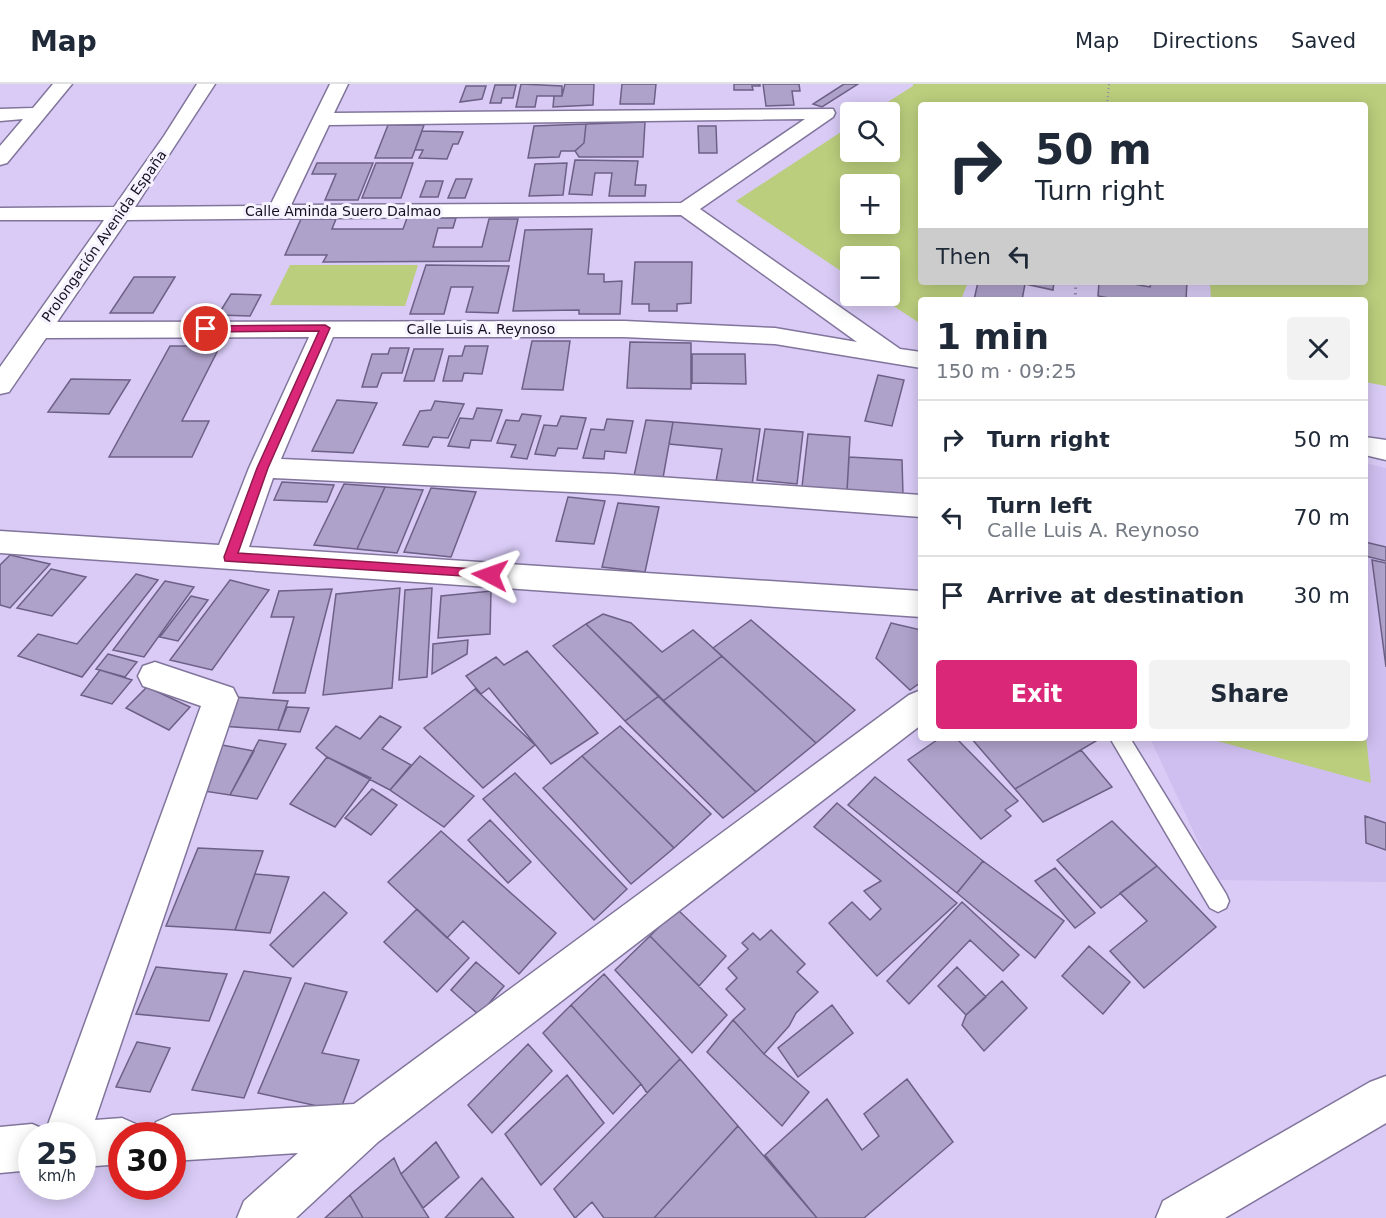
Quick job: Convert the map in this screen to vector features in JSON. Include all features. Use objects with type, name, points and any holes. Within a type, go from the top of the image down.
[{"type":"street","points":[[0,159],[63,84]]},
{"type":"street","name":"Prolongación Avenida España","points":[[0,386],[173,137],[206,84]]},
{"type":"street","points":[[278,212],[339,84]]},
{"type":"street","points":[[0,115],[38,113]]},
{"type":"street","points":[[322,119],[826,113],[686,208],[892,355]]},
{"type":"street","name":"Calle Aminda Suero Dalmao","points":[[0,214],[686,208]]},
{"type":"street","points":[[230,557],[262,468],[325,328]]},
{"type":"street","name":"Calle Luis A. Reynoso","points":[[39,330],[624,329],[763,335],[918,359]]},
{"type":"street","points":[[1368,447],[1386,450]]},
{"type":"street","points":[[262,468],[614,484],[918,506]]},
{"type":"street","points":[[0,542],[918,604]]},
{"type":"street","points":[[72,1122],[221,698],[155,676]]},
{"type":"street","points":[[261,1218],[362,1126],[918,707]]},
{"type":"street","points":[[1180,1218],[1386,1098]]},
{"type":"street","points":[[186,1137],[362,1126]]},
{"type":"street","points":[[0,1150],[18,1148]]},
{"type":"lane","points":[[1122,741],[1218,901]]},
{"type":"path","points":[[1107,102],[1109,84]]},
{"type":"shaded area","points":[[1368,464],[1386,468],[1386,882],[1216,880],[1151,741],[1368,741]]},
{"type":"green space","points":[[913,84],[1386,84],[1386,386],[1368,383],[1368,297],[1211,297],[1210,285],[1368,285],[1368,102],[918,102],[918,285],[967,285],[962,297],[918,297],[918,322],[893,306],[900,306],[900,246],[840,246],[840,270],[736,201],[840,133],[840,162],[900,162],[900,102],[888,102]]},
{"type":"green space","points":[[290,265],[418,265],[405,306],[270,305]]},
{"type":"green space","points":[[1217,741],[1366,741],[1371,783]]},
{"type":"building","points":[[521,84],[562,86],[562,96],[537,96],[535,107],[516,107]]},
{"type":"building","points":[[565,84],[594,84],[593,105],[553,107],[554,96],[562,96]]},
{"type":"building","points":[[622,84],[656,84],[654,104],[620,104]]},
{"type":"building","points":[[734,84],[760,84],[760,86],[752,86],[753,90],[734,90]]},
{"type":"building","points":[[763,84],[799,84],[800,91],[792,91],[794,105],[766,106]]},
{"type":"building","points":[[844,84],[858,84],[822,107],[813,104]]},
{"type":"building","points":[[495,85],[516,85],[513,98],[502,98],[501,103],[490,103]]},
{"type":"building","points":[[466,86],[486,86],[482,99],[460,102]]},
{"type":"building","points":[[645,122],[643,157],[579,157],[575,151],[584,143],[586,124]]},
{"type":"building","points":[[586,124],[584,143],[575,151],[561,151],[559,157],[528,158],[534,126]]},
{"type":"building","points":[[388,125],[424,125],[412,158],[375,158]]},
{"type":"building","points":[[698,126],[716,126],[717,153],[699,153]]},
{"type":"building","points":[[422,131],[463,132],[458,144],[453,144],[447,159],[419,158],[423,150],[415,150]]},
{"type":"building","points":[[575,160],[638,161],[635,185],[646,185],[645,196],[609,196],[612,173],[595,173],[592,195],[569,194]]},
{"type":"building","points":[[317,163],[373,163],[358,200],[325,200],[336,174],[312,174]]},
{"type":"building","points":[[376,163],[413,163],[401,198],[362,198]]},
{"type":"building","points":[[567,163],[563,195],[529,196],[535,164]]},
{"type":"building","points":[[456,179],[472,179],[465,198],[448,198]]},
{"type":"building","points":[[426,181],[443,181],[438,197],[420,197]]},
{"type":"building","points":[[407,218],[456,218],[453,228],[438,228],[433,247],[482,247],[489,219],[518,219],[509,261],[323,262],[327,255],[285,255],[301,219],[336,219],[332,229],[403,229]]},
{"type":"building","points":[[592,229],[588,274],[604,274],[604,282],[622,281],[620,314],[579,314],[579,310],[513,311],[525,230]]},
{"type":"building","points":[[635,262],[692,262],[691,303],[677,304],[677,311],[649,311],[649,304],[632,304]]},
{"type":"building","points":[[426,265],[509,266],[498,313],[466,312],[473,287],[451,287],[444,314],[410,314]]},
{"type":"building","points":[[134,277],[175,277],[153,313],[110,313]]},
{"type":"building","points":[[977,285],[1025,285],[1023,297],[975,297]]},
{"type":"building","points":[[1030,285],[1054,285],[1053,290]]},
{"type":"building","points":[[1099,285],[1150,287],[1150,285],[1187,285],[1186,297],[1098,296]]},
{"type":"building","points":[[231,294],[261,295],[250,316],[218,315]]},
{"type":"building","points":[[532,341],[570,341],[563,390],[522,389]]},
{"type":"building","points":[[630,342],[691,343],[691,389],[627,388]]},
{"type":"building","points":[[170,346],[220,346],[182,421],[209,421],[192,457],[109,457]]},
{"type":"building","points":[[465,346],[488,346],[482,374],[464,373],[462,381],[443,381],[449,356],[462,356]]},
{"type":"building","points":[[390,348],[409,348],[402,373],[382,373],[377,387],[362,387],[372,354],[388,354]]},
{"type":"building","points":[[414,349],[443,349],[434,381],[404,381]]},
{"type":"building","points":[[692,354],[745,354],[746,384],[692,383]]},
{"type":"building","points":[[878,375],[904,380],[892,426],[865,421]]},
{"type":"building","points":[[71,379],[130,380],[109,414],[48,412]]},
{"type":"building","points":[[337,400],[377,403],[353,453],[312,451]]},
{"type":"building","points":[[435,401],[464,404],[448,438],[433,437],[428,447],[403,445],[420,411],[431,410]]},
{"type":"building","points":[[477,408],[502,410],[491,441],[471,440],[469,448],[448,446],[460,418],[473,419]]},
{"type":"building","points":[[522,414],[541,416],[527,459],[511,457],[516,445],[497,443],[506,420],[519,421]]},
{"type":"building","points":[[561,416],[586,418],[577,449],[558,448],[555,456],[535,454],[544,425],[557,426]]},
{"type":"building","points":[[607,419],[633,421],[626,453],[605,451],[604,459],[583,458],[591,429],[604,430]]},
{"type":"building","points":[[646,420],[673,422],[663,478],[634,476]]},
{"type":"building","points":[[673,422],[760,429],[752,485],[716,481],[722,449],[669,444]]},
{"type":"building","points":[[765,429],[803,432],[797,484],[757,480]]},
{"type":"building","points":[[808,434],[850,437],[847,491],[802,487]]},
{"type":"building","points":[[849,457],[902,460],[903,495],[847,491]]},
{"type":"building","points":[[282,482],[334,485],[327,502],[274,500]]},
{"type":"building","points":[[344,484],[385,487],[357,549],[314,545]]},
{"type":"building","points":[[385,487],[423,490],[397,553],[357,549]]},
{"type":"building","points":[[431,488],[476,492],[451,557],[404,552]]},
{"type":"building","points":[[568,497],[605,501],[594,544],[556,541]]},
{"type":"building","points":[[618,503],[659,507],[645,572],[602,567]]},
{"type":"building","points":[[1368,543],[1386,547],[1386,561],[1368,557]]},
{"type":"building","points":[[10,555],[50,564],[10,608],[0,605],[0,565]]},
{"type":"building","points":[[1372,560],[1386,563],[1386,667]]},
{"type":"building","points":[[51,569],[86,577],[52,616],[17,608]]},
{"type":"building","points":[[136,574],[158,580],[82,677],[18,656],[38,634],[77,644]]},
{"type":"building","points":[[230,580],[269,590],[212,670],[170,660]]},
{"type":"building","points":[[165,581],[194,587],[144,657],[113,650]]},
{"type":"building","points":[[400,588],[392,688],[323,695],[336,594]]},
{"type":"building","points":[[432,588],[427,677],[399,680],[405,590]]},
{"type":"building","points":[[332,589],[305,693],[273,693],[294,617],[271,617],[279,591]]},
{"type":"building","points":[[491,591],[490,634],[438,638],[441,596]]},
{"type":"building","points":[[191,596],[208,600],[178,641],[160,637]]},
{"type":"building","points":[[603,614],[631,623],[662,652],[693,630],[722,656],[663,701],[586,624]]},
{"type":"building","points":[[751,620],[855,710],[816,743],[713,648]]},
{"type":"building","points":[[891,623],[918,629],[918,684],[910,690],[876,658]]},
{"type":"building","points":[[586,624],[659,696],[625,721],[553,646]]},
{"type":"building","points":[[468,640],[467,654],[432,674],[433,644]]},
{"type":"building","points":[[527,651],[598,733],[551,764],[489,688],[481,694],[466,676],[496,657],[504,665]]},
{"type":"building","points":[[108,654],[137,662],[125,677],[96,669]]},
{"type":"building","points":[[722,656],[816,743],[756,792],[663,701]]},
{"type":"building","points":[[100,670],[132,680],[112,704],[81,695]]},
{"type":"building","points":[[147,687],[190,707],[169,730],[126,708]]},
{"type":"building","points":[[475,689],[535,745],[483,788],[424,728]]},
{"type":"building","points":[[659,696],[756,792],[723,818],[625,721]]},
{"type":"building","points":[[235,697],[288,701],[278,730],[221,726]]},
{"type":"building","points":[[287,707],[309,708],[300,732],[278,730]]},
{"type":"building","points":[[380,716],[401,727],[382,749],[411,765],[390,790],[327,757],[316,748],[336,726],[360,739]]},
{"type":"building","points":[[620,726],[711,814],[674,848],[582,756]]},
{"type":"building","points":[[259,740],[286,744],[257,799],[230,795]]},
{"type":"building","points":[[936,741],[959,741],[1018,801],[1005,810],[1011,816],[981,839],[908,760]]},
{"type":"building","points":[[974,741],[1096,741],[1015,789]]},
{"type":"building","points":[[222,745],[254,751],[230,795],[197,790]]},
{"type":"building","points":[[1081,750],[1112,787],[1043,822],[1015,789]]},
{"type":"building","points":[[420,756],[474,796],[444,827],[390,790]]},
{"type":"building","points":[[582,756],[674,848],[631,884],[543,788]]},
{"type":"building","points":[[327,757],[371,778],[335,827],[290,804]]},
{"type":"building","points":[[515,773],[627,889],[594,920],[483,799]]},
{"type":"building","points":[[875,777],[983,861],[957,893],[848,805]]},
{"type":"building","points":[[372,789],[397,805],[371,835],[345,818]]},
{"type":"building","points":[[837,803],[957,903],[877,976],[829,923],[852,902],[870,920],[881,909],[864,891],[881,881],[814,827]]},
{"type":"building","points":[[1365,816],[1386,823],[1386,850],[1366,843]]},
{"type":"building","points":[[490,820],[531,862],[508,883],[468,840]]},
{"type":"building","points":[[1112,821],[1157,866],[1101,908],[1057,860]]},
{"type":"building","points":[[441,831],[556,933],[519,974],[463,921],[447,938],[388,882]]},
{"type":"building","points":[[198,848],[263,851],[235,930],[166,926]]},
{"type":"building","points":[[983,861],[1064,921],[1035,958],[957,893]]},
{"type":"building","points":[[1157,866],[1216,927],[1144,988],[1110,951],[1147,921],[1120,893]]},
{"type":"building","points":[[1055,868],[1095,913],[1075,928],[1035,881]]},
{"type":"building","points":[[255,874],[289,877],[270,933],[235,930]]},
{"type":"building","points":[[324,892],[347,913],[293,967],[270,945]]},
{"type":"building","points":[[962,902],[1019,955],[1003,971],[970,940],[909,1004],[887,981]]},
{"type":"building","points":[[417,909],[469,958],[437,992],[384,942]]},
{"type":"building","points":[[677,909],[726,956],[699,986],[650,936]]},
{"type":"building","points":[[771,930],[805,964],[797,972],[818,992],[796,1013],[789,1026],[764,1054],[733,1020],[745,1009],[726,989],[737,978],[728,968],[748,949],[742,943],[753,933],[760,940]]},
{"type":"building","points":[[650,936],[727,1015],[692,1053],[615,970]]},
{"type":"building","points":[[1089,946],[1130,982],[1103,1014],[1062,976]]},
{"type":"building","points":[[476,962],[504,986],[479,1015],[451,990]]},
{"type":"building","points":[[156,967],[227,974],[209,1021],[136,1014]]},
{"type":"building","points":[[957,967],[986,997],[966,1015],[938,986]]},
{"type":"building","points":[[244,971],[291,978],[244,1098],[192,1090]]},
{"type":"building","points":[[604,974],[680,1059],[647,1093],[571,1005]]},
{"type":"building","points":[[1002,981],[1027,1008],[984,1051],[962,1025],[966,1015]]},
{"type":"building","points":[[305,983],[347,992],[322,1053],[359,1060],[340,1111],[258,1093]]},
{"type":"building","points":[[571,1005],[641,1084],[613,1114],[543,1033]]},
{"type":"building","points":[[832,1005],[853,1033],[798,1077],[778,1048]]},
{"type":"building","points":[[733,1020],[764,1054],[809,1092],[782,1126],[707,1052]]},
{"type":"building","points":[[137,1042],[170,1048],[150,1092],[116,1087]]},
{"type":"building","points":[[528,1044],[552,1071],[492,1133],[468,1105]]},
{"type":"building","points":[[680,1059],[738,1126],[654,1218],[604,1218],[592,1202],[575,1218],[554,1189]]},
{"type":"building","points":[[567,1075],[604,1123],[541,1185],[505,1134]]},
{"type":"building","points":[[907,1079],[953,1142],[864,1218],[817,1218],[765,1155],[827,1099],[862,1150],[879,1136],[864,1114]]},
{"type":"building","points":[[738,1126],[817,1218],[654,1218]]},
{"type":"building","points":[[436,1142],[459,1177],[423,1208],[401,1174]]},
{"type":"building","points":[[394,1158],[401,1174],[429,1218],[363,1218],[350,1195]]},
{"type":"building","points":[[482,1178],[514,1218],[445,1218]]},
{"type":"building","points":[[350,1195],[363,1218],[325,1218]]},
{"type":"route","points":[[206,329],[325,328],[262,468],[230,557],[490,575]]}]
